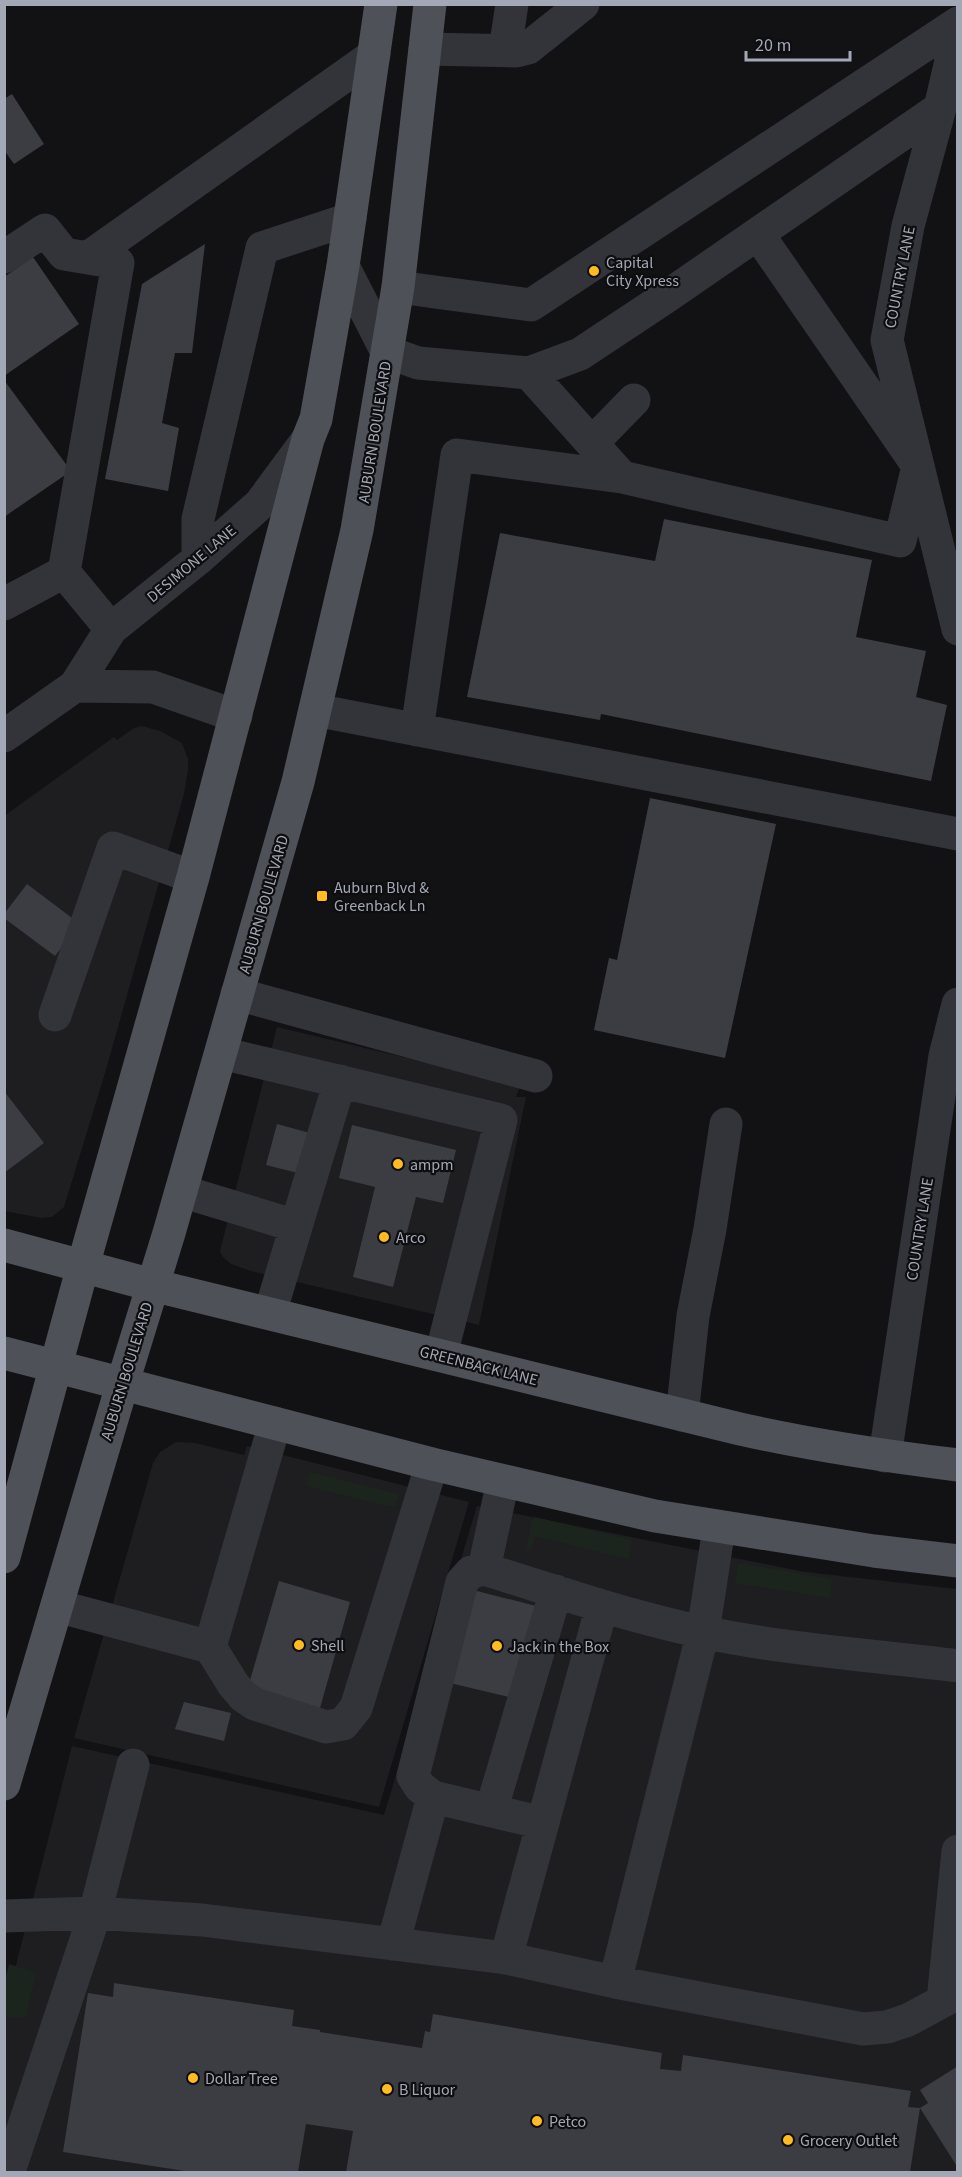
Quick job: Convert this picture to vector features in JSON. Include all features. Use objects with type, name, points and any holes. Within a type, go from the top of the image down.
[{"type":"main road","points":[[4,1557],[83,1266],[193,877],[308,439],[316,419],[343,266],[381,4]]},
{"type":"main road","name":"AUBURN BOULEVARD","points":[[4,1784],[221,1053],[298,782],[315,711],[357,530],[398,287],[430,4]]},
{"type":"main road","name":"GREENBACK LANE","points":[[4,1245],[152,1285],[788,1440],[957,1465]]},
{"type":"main road","points":[[4,1353],[123,1382],[432,1464],[655,1516],[719,1528],[957,1561]]},
{"type":"street","points":[[505,50],[512,4]]},
{"type":"street","points":[[425,49],[516,51],[528,48],[583,4]]},
{"type":"street","points":[[398,287],[531,305],[957,23]]},
{"type":"street","name":"COUNTRY LANE","points":[[957,31],[940,108],[908,226],[887,340],[957,629]]},
{"type":"street","points":[[89,257],[374,55]]},
{"type":"street","points":[[343,266],[387,352],[418,363],[529,373],[580,354],[940,108]]},
{"type":"street","points":[[198,559],[198,519],[262,248],[350,219]]},
{"type":"street","points":[[4,256],[45,230],[64,254],[118,262],[64,572],[111,628]]},
{"type":"street","points":[[417,730],[457,455],[622,477],[900,542],[918,466],[758,234]]},
{"type":"street","points":[[529,373],[622,477]]},
{"type":"street","points":[[592,443],[634,400]]},
{"type":"street","name":"DESIMONE LANE","points":[[4,736],[75,686],[111,628],[198,559],[260,504],[308,439]]},
{"type":"street","points":[[4,604],[64,572]]},
{"type":"street","points":[[75,686],[153,687],[236,716]]},
{"type":"street","points":[[315,711],[957,834]]},
{"type":"street","points":[[55,1016],[113,848],[193,877]]},
{"type":"street","points":[[237,994],[536,1076]]},
{"type":"street","name":"COUNTRY LANE","points":[[885,1456],[945,1056],[957,1004]]},
{"type":"street","points":[[221,1053],[501,1119],[441,1355]]},
{"type":"street","points":[[270,1313],[340,1081]]},
{"type":"street","points":[[682,1415],[693,1316],[710,1229],[726,1124]]},
{"type":"street","points":[[181,1191],[296,1226]]},
{"type":"street","points":[[210,1647],[275,1423]]},
{"type":"street","points":[[57,1606],[210,1647],[233,1684],[243,1696],[255,1704],[326,1727],[344,1724],[356,1708],[432,1464]]},
{"type":"street","points":[[484,1569],[503,1481]]},
{"type":"street","points":[[615,1982],[703,1632],[719,1528]]},
{"type":"street","points":[[543,1823],[433,1797],[420,1787],[413,1776],[462,1582],[471,1572],[484,1569],[602,1605],[703,1632],[804,1648],[957,1666]]},
{"type":"street","points":[[491,1811],[556,1591]]},
{"type":"street","points":[[506,1958],[602,1605]]},
{"type":"street","points":[[9,2171],[94,1913],[133,1765]]},
{"type":"street","points":[[393,1944],[433,1797]]},
{"type":"street","points":[[953,1996],[944,1991],[957,1851]]},
{"type":"street","points":[[4,1916],[94,1913],[202,1920],[506,1958],[615,1982],[863,2029],[887,2027],[908,2020],[953,1996]]},
{"type":"shaded area","points":[[142,726],[160,731],[182,743],[188,759],[184,794],[105,1073],[64,1207],[52,1217],[41,1218],[5,1211],[4,816],[114,737],[117,740],[134,728]]},
{"type":"shaded area","points":[[277,1027],[520,1085],[516,1097],[526,1097],[479,1325],[251,1271],[231,1264],[223,1257],[220,1251]]},
{"type":"shaded area","points":[[176,1442],[195,1443],[244,1455],[247,1446],[469,1502],[379,1807],[74,1738],[153,1463],[160,1452]]},
{"type":"shaded area","points":[[309,1472],[399,1494],[395,1506],[392,1507],[309,1487],[307,1483]]},
{"type":"shaded area","points":[[477,1506],[805,1572],[957,1589],[957,2172],[5,2172],[5,2008],[72,1746],[384,1815]]},
{"type":"shaded area","points":[[535,1517],[632,1540],[628,1559],[535,1536],[532,1549],[526,1549],[532,1520]]},
{"type":"shaded area","points":[[739,1563],[832,1579],[830,1598],[735,1583]]},
{"type":"shaded area","points":[[9,1964],[37,1973],[27,2015],[22,2018],[5,2016],[5,1980]]},
{"type":"building","points":[[12,94],[44,144],[14,164],[4,150],[4,99]]},
{"type":"building","points":[[205,244],[192,353],[175,353],[162,423],[179,428],[168,491],[105,479],[142,284]]},
{"type":"building","points":[[33,257],[79,324],[4,376],[4,277]]},
{"type":"building","points":[[4,380],[71,471],[4,517]]},
{"type":"building","points":[[664,519],[872,560],[856,637],[926,651],[916,697],[947,705],[931,781],[601,714],[600,720],[467,697],[500,533],[655,561]]},
{"type":"building","points":[[650,798],[776,824],[725,1058],[594,1030],[609,958],[617,960]]},
{"type":"building","points":[[27,884],[80,924],[55,956],[4,918],[4,914]]},
{"type":"building","points":[[4,1091],[44,1143],[4,1173]]},
{"type":"building","points":[[277,1124],[317,1135],[306,1175],[266,1165]]},
{"type":"building","points":[[352,1125],[456,1150],[443,1203],[416,1197],[393,1287],[353,1277],[375,1187],[339,1178]]},
{"type":"building","name":"Shell","points":[[279,1581],[350,1602],[320,1708],[248,1687]]},
{"type":"building","name":"Jack in the Box","points":[[473,1590],[544,1608],[521,1700],[450,1683]]},
{"type":"building","points":[[184,1702],[231,1713],[224,1741],[175,1729]]},
{"type":"building","points":[[114,1983],[294,2010],[292,2026],[422,2048],[425,2031],[430,2032],[433,2014],[662,2053],[660,2069],[681,2071],[683,2055],[911,2091],[908,2107],[920,2108],[910,2172],[346,2172],[353,2131],[306,2124],[298,2172],[191,2172],[63,2152],[88,1993],[113,1997]]},
{"type":"building","points":[[958,2066],[958,2168],[920,2108],[928,2103],[920,2090]]},
{"type":"place","name":"Capital City Xpress","points":[[594,271]]},
{"type":"place","name":"Auburn Blvd & Greenback Ln","points":[[322,896]]},
{"type":"place","name":"ampm","points":[[398,1164]]},
{"type":"place","name":"Arco","points":[[384,1237]]},
{"type":"place","name":"Shell","points":[[299,1645]]},
{"type":"place","name":"Jack in the Box","points":[[497,1646]]},
{"type":"place","name":"Dollar Tree","points":[[193,2078]]},
{"type":"place","name":"B Liquor","points":[[387,2089]]},
{"type":"place","name":"Petco","points":[[537,2121]]},
{"type":"place","name":"Grocery Outlet","points":[[788,2140]]}]
